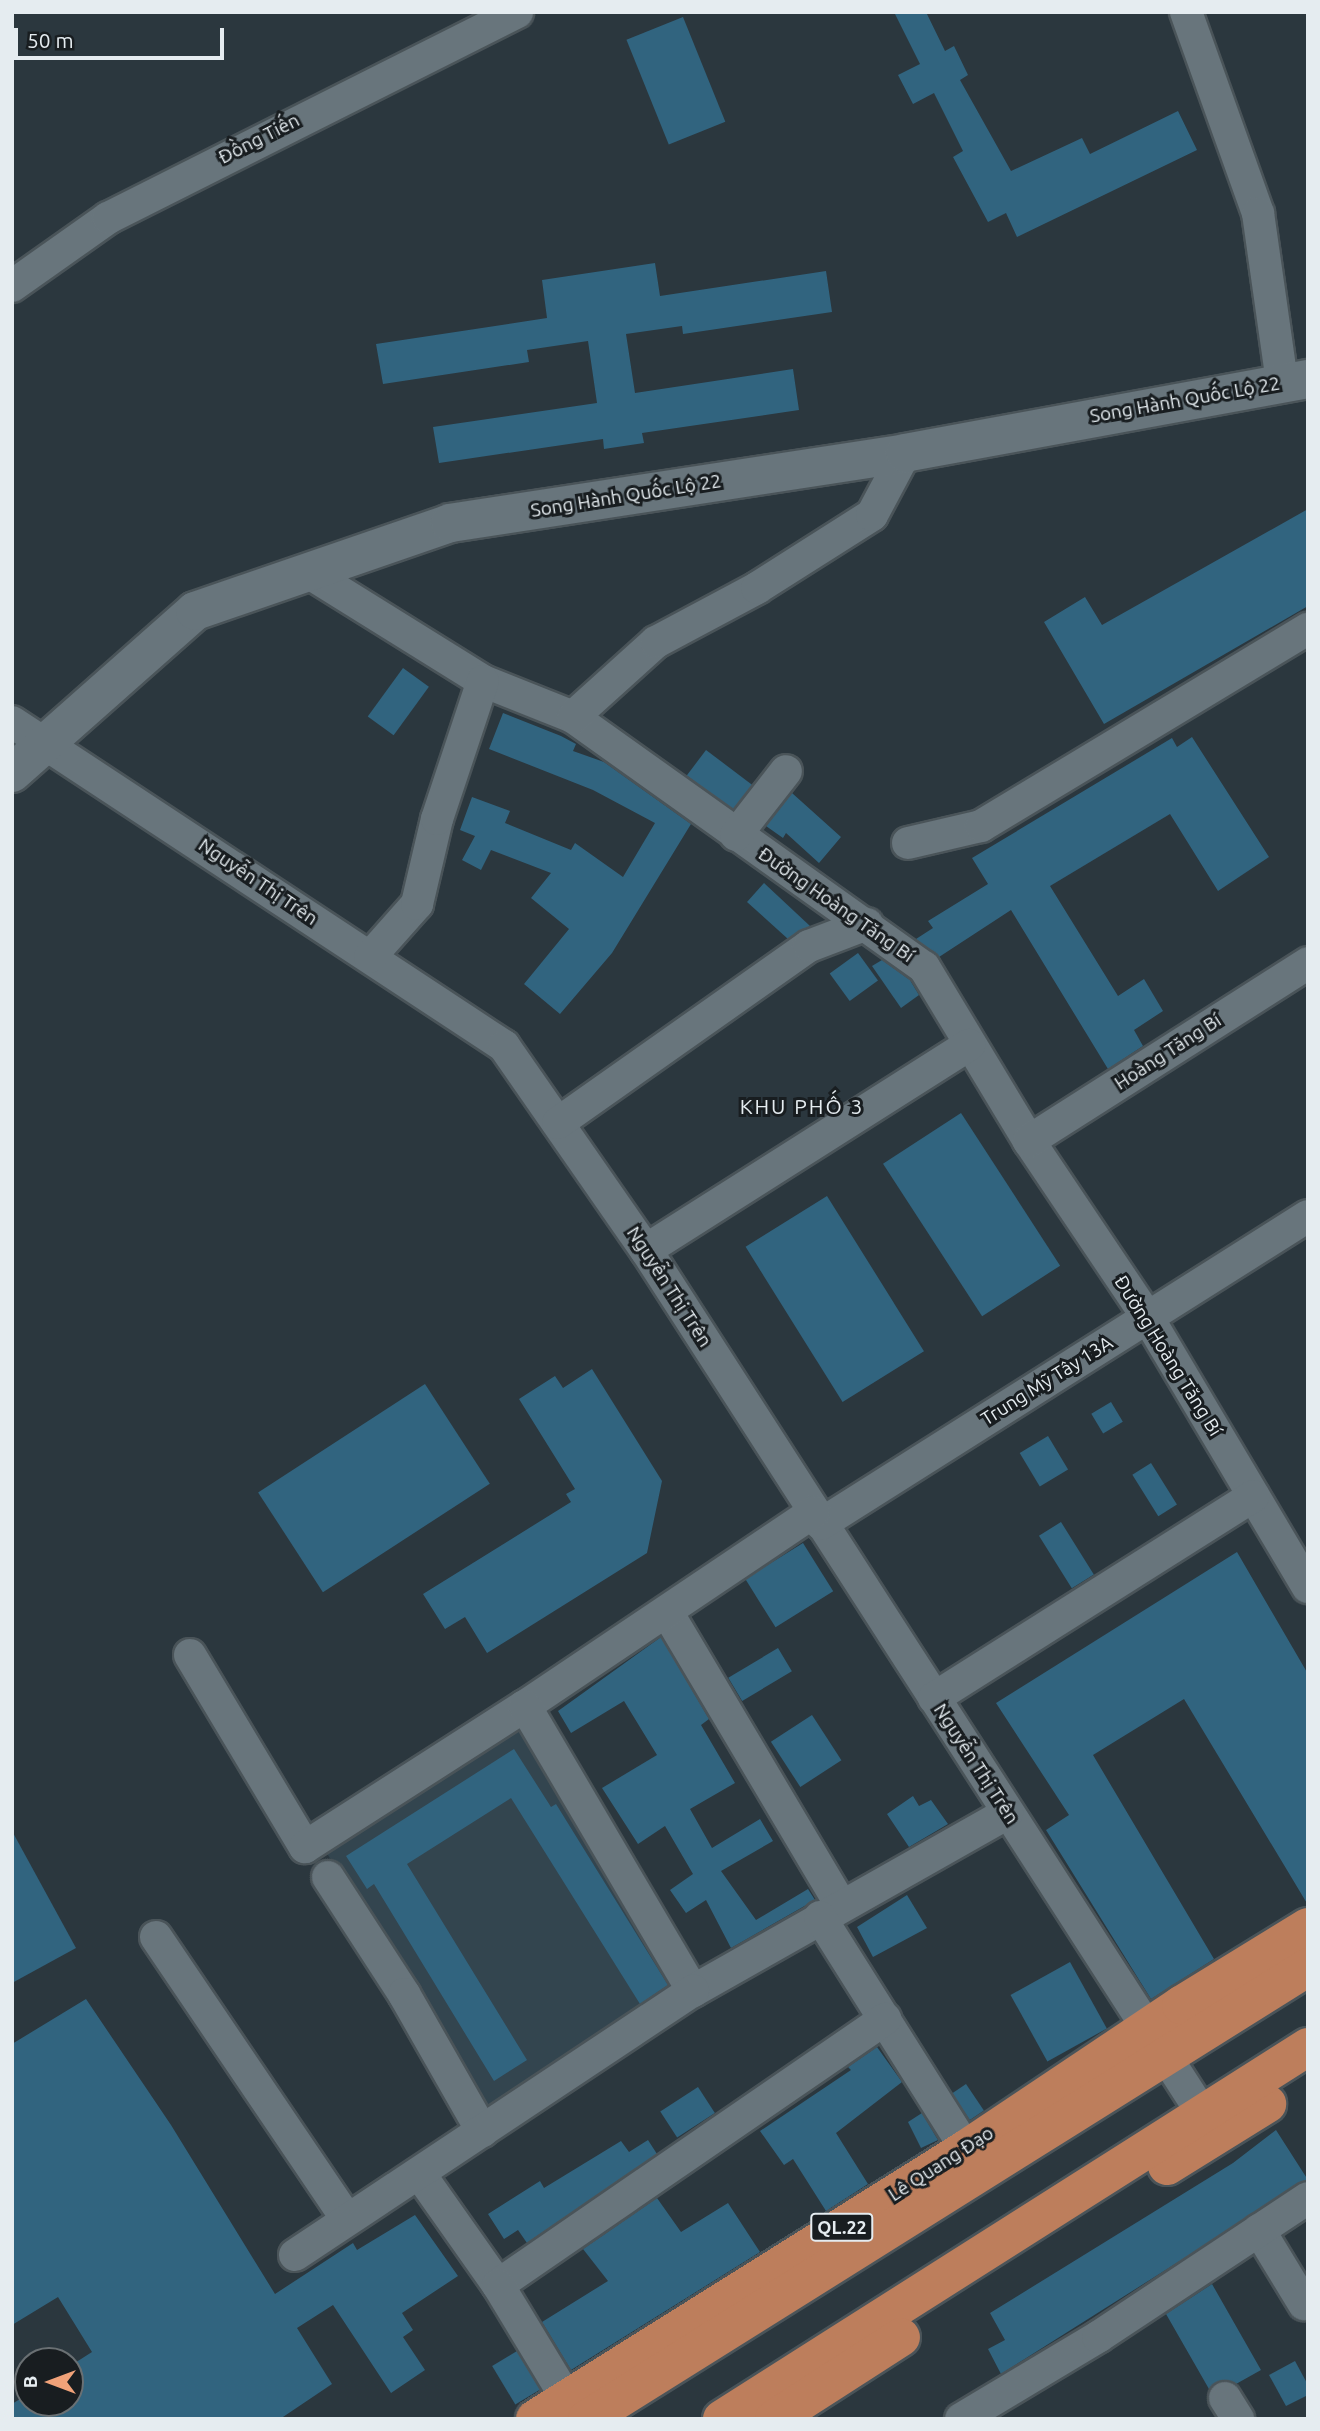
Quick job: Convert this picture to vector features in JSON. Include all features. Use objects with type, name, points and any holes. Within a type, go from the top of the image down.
[{"type":"highway","name":"Lê Quang Đạo","points":[[535,2419],[577,2409],[1156,2043],[1308,1927]]},
{"type":"highway","name":"Lê Quang Đạo","points":[[577,2409],[966,2149],[1156,2043],[1308,1967]]},
{"type":"highway","points":[[774,2419],[1168,2165],[1308,2047]]},
{"type":"highway","points":[[722,2419],[1210,2127],[1308,2079]]},
{"type":"street","name":"Đồng Tiến","points":[[12,286],[108,218],[517,12]]},
{"type":"street","points":[[1186,12],[1258,213],[1295,380]]},
{"type":"street","name":"Song Hành Quốc Lộ 22","points":[[12,773],[195,611],[450,523],[905,453],[1295,380]]},
{"type":"street","points":[[573,717],[656,642],[757,588],[872,515],[905,453]]},
{"type":"street","name":"Đường Hoàng Tăng Bí","points":[[308,572],[483,681],[573,717],[924,967],[1029,1141],[1148,1318],[1308,1587]]},
{"type":"street","points":[[908,843],[981,826],[1308,629]]},
{"type":"street","points":[[370,957],[417,904],[438,819],[483,681]]},
{"type":"street","name":"Nguyễn Thị Trên","points":[[12,722],[504,1046],[646,1250],[1210,2127]]},
{"type":"street","points":[[736,835],[786,772]]},
{"type":"street","points":[[558,1124],[809,946],[867,924]]},
{"type":"street","name":"Hoàng Tăng Bí","points":[[1029,1141],[1308,963]]},
{"type":"street","points":[[646,1250],[969,1045]]},
{"type":"street","name":"Trung Mỹ Tây 13A","points":[[190,1655],[305,1847],[667,1612],[1148,1318],[1308,1216]]},
{"type":"street","points":[[934,1699],[1254,1496]]},
{"type":"street","points":[[667,1612],[831,1911],[885,2019],[966,2149]]},
{"type":"street","points":[[525,1706],[693,1991]]},
{"type":"street","points":[[295,2255],[346,2218],[419,2173],[693,1991],[1007,1813]]},
{"type":"street","points":[[328,1877],[404,1994],[482,2131]]},
{"type":"street","points":[[156,1937],[346,2218]]},
{"type":"street","points":[[498,2285],[885,2019]]},
{"type":"street","points":[[419,2173],[498,2285],[577,2409]]},
{"type":"street","points":[[961,2419],[1098,2337],[1308,2198]]},
{"type":"street","points":[[1259,2230],[1304,2304]]},
{"type":"shaded area","points":[[524,1723],[686,1992],[483,2114],[322,1845]]},
{"type":"building","points":[[894,12],[926,12],[945,51],[954,46],[968,75],[960,80],[1011,171],[1082,138],[1090,154],[1178,111],[1197,150],[1017,237],[1006,213],[988,222],[953,157],[963,151],[934,93],[913,104],[898,75],[920,64]]},
{"type":"building","points":[[683,17],[725,122],[669,145],[626,40]]},
{"type":"building","points":[[655,263],[660,296],[826,271],[832,312],[683,334],[682,326],[626,334],[635,393],[793,369],[799,410],[642,433],[644,443],[604,449],[603,439],[439,463],[433,427],[597,403],[588,341],[527,350],[529,362],[383,384],[376,344],[547,318],[542,280]]},
{"type":"building","points":[[1308,509],[1308,606],[1104,724],[1044,622],[1085,597],[1102,625]]},
{"type":"building","points":[[403,668],[429,687],[394,735],[368,717]]},
{"type":"building","points":[[503,713],[576,744],[573,751],[604,762],[691,824],[612,953],[560,1014],[524,984],[569,929],[531,898],[551,873],[491,850],[481,870],[462,860],[475,836],[460,830],[472,797],[510,811],[505,823],[571,850],[575,843],[623,877],[655,823],[593,790],[489,749]]},
{"type":"building","points":[[1192,737],[1269,857],[1218,891],[1170,814],[1050,886],[1118,996],[1144,979],[1163,1011],[1134,1030],[1143,1046],[1108,1069],[1011,910],[939,957],[916,939],[933,928],[928,921],[988,884],[972,858],[1172,738],[1177,747]]},
{"type":"building","points":[[706,750],[752,785],[733,810],[687,776]]},
{"type":"building","points":[[792,793],[841,837],[819,863],[786,833],[783,838],[766,826]]},
{"type":"building","points":[[764,883],[810,926],[788,939],[747,902]]},
{"type":"building","points":[[858,953],[878,981],[850,1001],[830,974]]},
{"type":"building","points":[[882,960],[910,980],[919,995],[901,1008],[872,966]]},
{"type":"building","points":[[961,1113],[1060,1266],[982,1316],[883,1164]]},
{"type":"building","points":[[827,1196],[924,1351],[843,1402],[746,1247]]},
{"type":"building","points":[[592,1369],[662,1481],[647,1553],[487,1653],[465,1617],[445,1629],[423,1594],[571,1502],[566,1494],[575,1489],[519,1399],[555,1376],[563,1388]]},
{"type":"building","points":[[425,1384],[490,1484],[323,1592],[258,1492]]},
{"type":"building","points":[[1111,1402],[1123,1422],[1103,1434],[1091,1414]]},
{"type":"building","points":[[1048,1436],[1068,1469],[1040,1486],[1020,1453]]},
{"type":"building","points":[[1151,1463],[1177,1505],[1158,1516],[1132,1475]]},
{"type":"building","points":[[1061,1522],[1094,1575],[1072,1588],[1039,1536]]},
{"type":"building","points":[[803,1543],[833,1591],[776,1627],[745,1579]]},
{"type":"building","points":[[1237,1552],[1308,1674],[1308,1905],[1184,1699],[1093,1755],[1214,1959],[1151,1999],[1046,1830],[1069,1815],[996,1703]]},
{"type":"building","points":[[661,1637],[709,1719],[701,1725],[735,1783],[690,1809],[712,1848],[760,1819],[773,1841],[721,1871],[756,1920],[808,1889],[815,1900],[731,1948],[706,1900],[686,1913],[670,1890],[693,1874],[665,1826],[638,1844],[602,1788],[657,1755],[624,1701],[571,1733],[558,1711]]},
{"type":"building","points":[[778,1648],[792,1671],[742,1701],[728,1678]]},
{"type":"building","points":[[812,1715],[841,1760],[800,1787],[771,1742]]},
{"type":"building","points":[[514,1749],[551,1807],[556,1804],[668,1985],[640,2004],[511,1798],[407,1864],[527,2060],[494,2081],[374,1884],[367,1889],[346,1856]]},
{"type":"building","points":[[913,1796],[919,1806],[931,1800],[948,1824],[909,1847],[887,1814]]},
{"type":"building","points":[[12,1831],[76,1948],[12,1983]]},
{"type":"building","points":[[907,1895],[927,1928],[873,1957],[857,1927]]},
{"type":"building","points":[[1070,1962],[1107,2028],[1047,2061],[1011,1995]]},
{"type":"building","points":[[86,1999],[171,2125],[275,2294],[353,2243],[357,2250],[415,2215],[458,2276],[402,2313],[413,2330],[403,2337],[425,2370],[391,2393],[333,2305],[297,2328],[332,2384],[280,2419],[12,2419],[14,2403],[14,2417],[84,2417],[84,2357],[92,2352],[58,2297],[12,2325],[12,2044]]},
{"type":"building","points":[[877,2047],[902,2082],[836,2133],[868,2184],[826,2211],[793,2159],[784,2165],[760,2131],[851,2070],[848,2067]]},
{"type":"building","points":[[966,2084],[984,2111],[970,2120],[952,2094]]},
{"type":"building","points":[[698,2087],[715,2113],[677,2138],[660,2112]]},
{"type":"building","points":[[922,2113],[938,2140],[921,2148],[908,2122]]},
{"type":"building","points":[[1276,2130],[1308,2180],[1001,2374],[988,2349],[1005,2340],[990,2313],[1233,2163]]},
{"type":"building","points":[[648,2140],[657,2154],[527,2243],[518,2230],[504,2239],[488,2214],[540,2181],[544,2188],[621,2141],[629,2152]]},
{"type":"building","points":[[657,2198],[681,2232],[728,2203],[760,2252],[571,2370],[542,2322],[608,2281],[583,2249]]},
{"type":"building","points":[[1212,2284],[1261,2370],[1236,2384],[1224,2380],[1209,2389],[1166,2314]]},
{"type":"building","points":[[517,2351],[540,2390],[515,2405],[492,2366]]},
{"type":"building","points":[[1295,2361],[1308,2385],[1308,2395],[1286,2406],[1269,2375]]},
{"type":"district","name":"KHU PHỐ 3","points":[[802,1106]]}]
